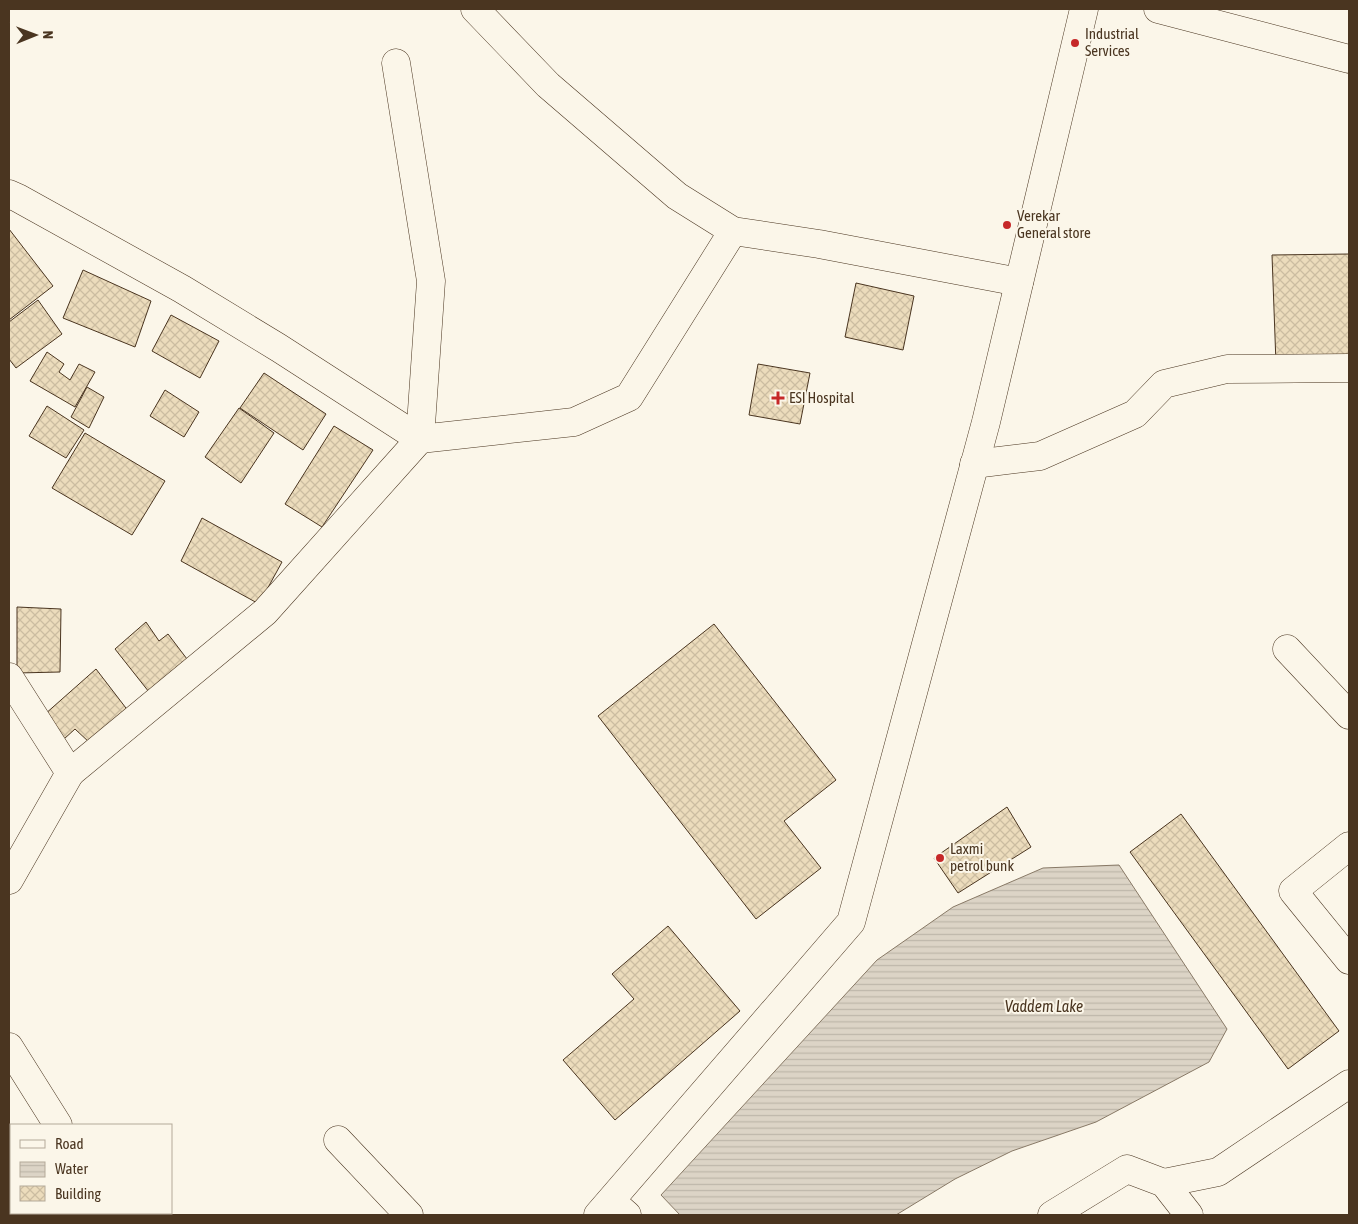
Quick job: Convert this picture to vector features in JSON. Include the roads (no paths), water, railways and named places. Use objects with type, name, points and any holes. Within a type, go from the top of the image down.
[{"type":"street","points":[[475,9],[548,85],[677,196],[733,231],[819,244],[1019,282]]},
{"type":"street","points":[[612,1210],[851,922],[974,464],[1084,9]]},
{"type":"street","points":[[1158,9],[1349,59]]},
{"type":"street","points":[[9,880],[70,774],[265,612],[420,439],[431,281],[396,63]]},
{"type":"street","points":[[9,194],[182,288],[420,439],[574,422],[629,397],[733,231]]},
{"type":"street","points":[[974,464],[1040,456],[1135,414],[1164,384],[1227,369],[1349,368]]},
{"type":"street","points":[[1287,650],[1349,715]]},
{"type":"street","points":[[9,677],[70,774]]},
{"type":"street","points":[[1349,846],[1293,891],[1349,960]]},
{"type":"street","points":[[9,1047],[57,1124]]},
{"type":"street","points":[[1164,1183],[1218,1172],[1349,1084]]},
{"type":"street","points":[[338,1140],[409,1215]]},
{"type":"street","points":[[1052,1215],[1127,1169],[1164,1183],[1189,1215]]},
{"type":"water","name":"Vaddem Lake","points":[[1119,865],[1227,1029],[1209,1062],[1096,1122],[1012,1151],[955,1179],[896,1215],[680,1215],[661,1195],[877,960],[953,907],[1043,868]]},
{"type":"place","name":"Industrial Services","points":[[1075,43]]},
{"type":"place","name":"Verekar General store","points":[[1007,225]]},
{"type":"place","name":"ESI Hospital","points":[[778,398]]},
{"type":"place","name":"Laxmi petrol bunk","points":[[940,858]]}]
